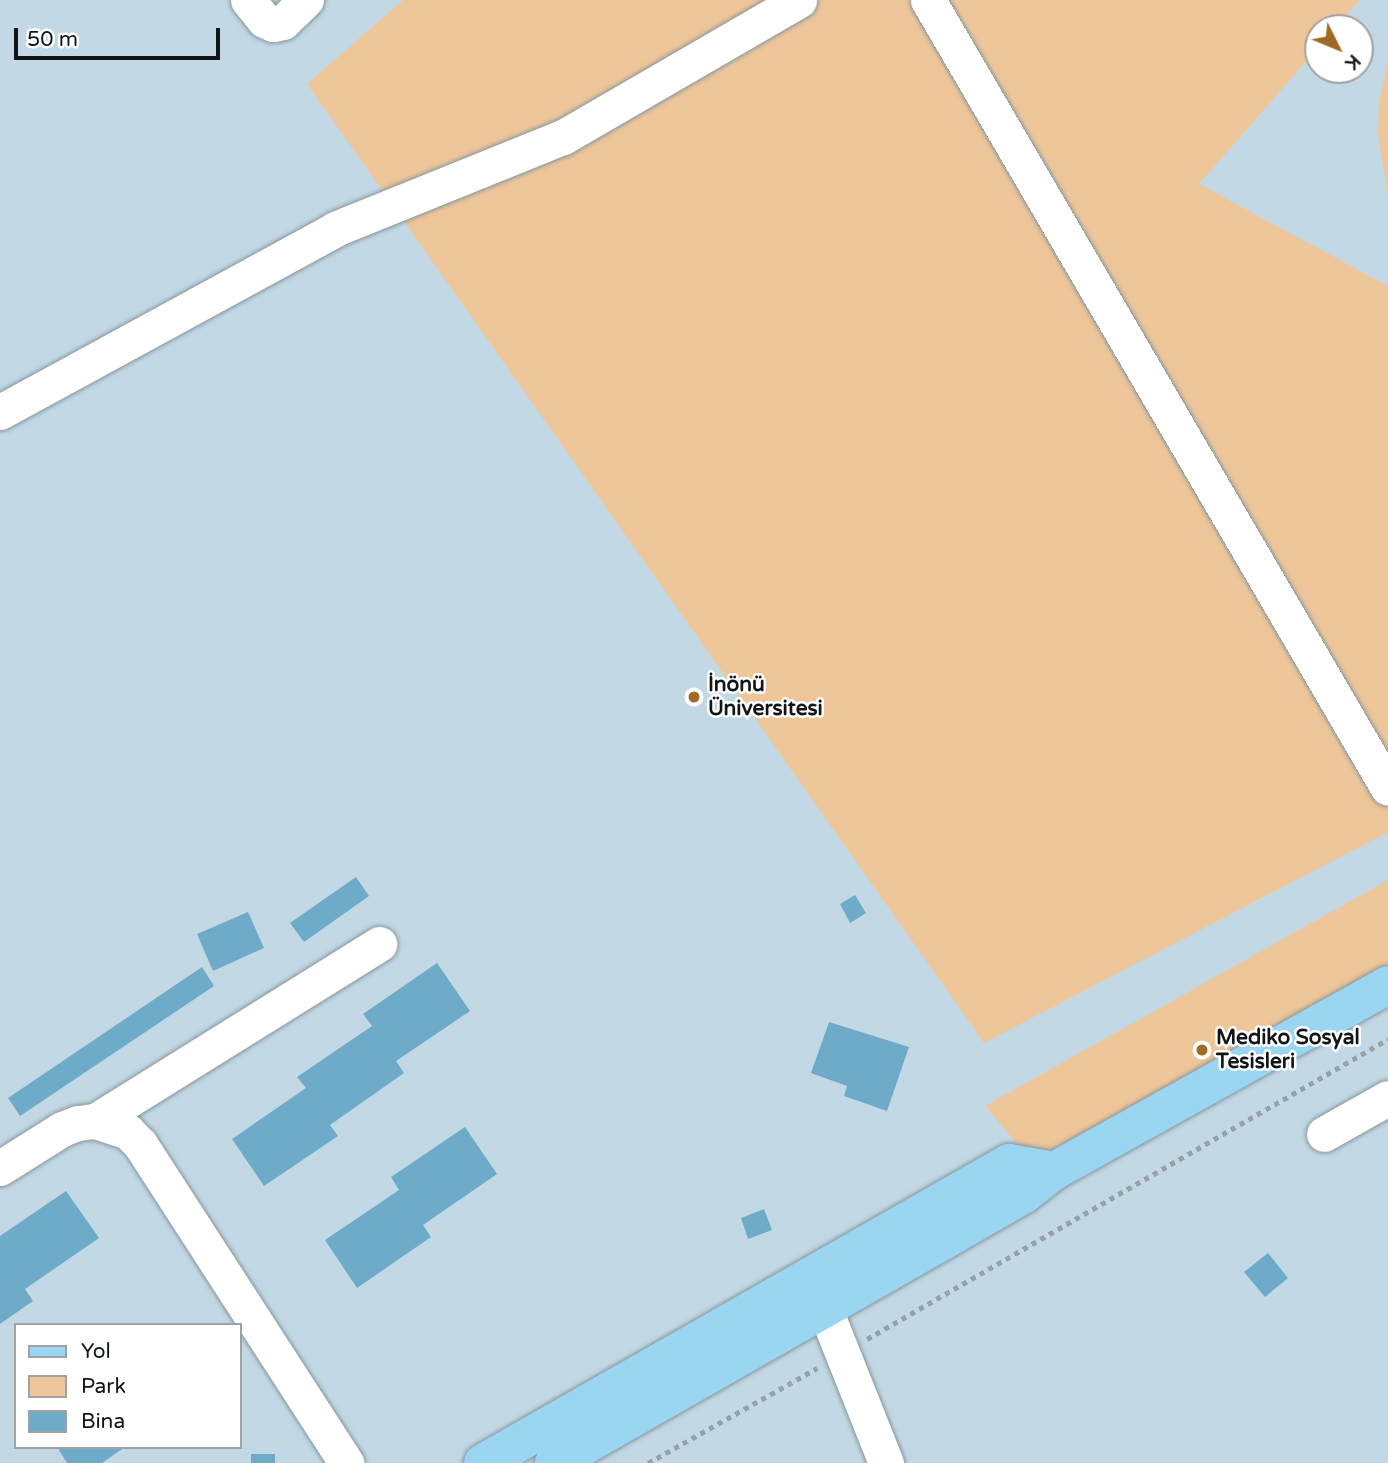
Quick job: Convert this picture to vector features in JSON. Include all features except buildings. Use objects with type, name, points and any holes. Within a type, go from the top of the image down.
[{"type":"main road","points":[[483,1463],[818,1292],[1023,1195],[1054,1171],[1388,985]]},
{"type":"main road","points":[[554,1463],[818,1292]]},
{"type":"street","points":[[247,0],[264,20],[273,24],[283,22],[306,0]]},
{"type":"street","points":[[0,412],[335,229],[563,137],[799,0]]},
{"type":"street","points":[[928,0],[1388,788]]},
{"type":"street","points":[[0,1168],[62,1129],[127,1116],[379,944]]},
{"type":"street","points":[[1324,1134],[1388,1098]]},
{"type":"street","points":[[127,1116],[140,1144],[346,1463]]},
{"type":"street","points":[[818,1292],[886,1463]]},
{"type":"path","points":[[648,1463],[1388,1039]]},
{"type":"shaded area","name":"İnönü Üniversitesi","points":[[0,0],[1388,0],[1388,1463],[0,1463]]},
{"type":"green space","points":[[403,0],[1360,0],[1348,14],[1304,14],[1304,64],[1199,184],[1388,286],[1388,832],[984,1043],[307,84]]},
{"type":"green space","points":[[1388,60],[1388,196],[1378,135],[1379,103]]},
{"type":"green space","points":[[1388,880],[1388,970],[1055,1156],[1023,1151],[985,1106]]},
{"type":"place","name":"İnönü Üniversitesi","points":[[694,697]]},
{"type":"place","name":"Mediko Sosyal Tesisleri","points":[[1202,1050]]}]
